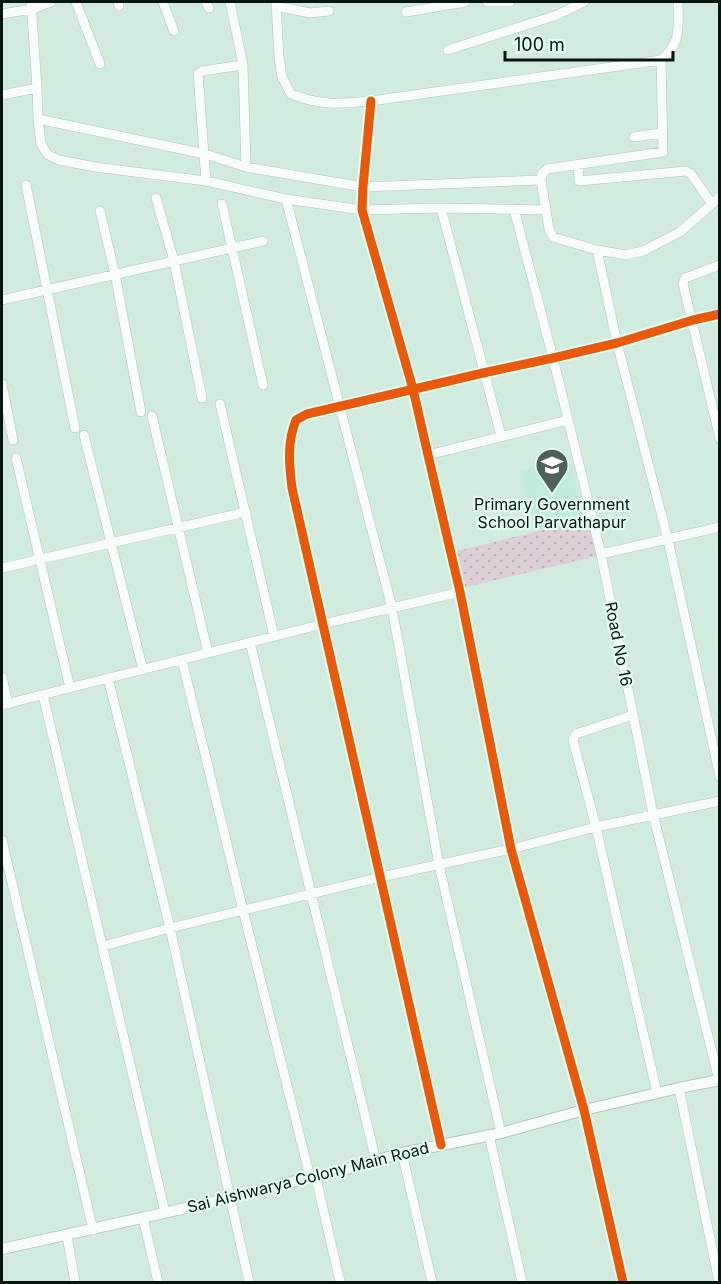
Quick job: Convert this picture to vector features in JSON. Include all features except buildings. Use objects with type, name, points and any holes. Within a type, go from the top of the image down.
[{"type":"street","points":[[2,14],[51,2]]},
{"type":"street","points":[[76,2],[100,64]]},
{"type":"street","points":[[163,2],[174,31]]},
{"type":"street","points":[[230,2],[243,65],[246,166]]},
{"type":"street","points":[[406,12],[465,2]]},
{"type":"street","points":[[487,2],[510,2]]},
{"type":"street","points":[[448,50],[557,15],[584,2]]},
{"type":"street","points":[[329,11],[310,13],[276,4],[282,77],[291,94],[313,103],[340,104],[371,101],[661,60],[672,51],[678,37],[678,2]]},
{"type":"street","points":[[32,5],[41,144],[48,155],[59,160],[95,167],[206,181],[286,199],[362,210],[441,208],[546,210]]},
{"type":"street","points":[[661,60],[663,152],[547,169],[542,174],[541,180],[549,229],[553,237],[597,250],[626,255],[643,251],[680,232],[720,197]]},
{"type":"street","points":[[206,181],[198,74],[202,71],[243,65]]},
{"type":"street","points":[[2,94],[38,88]]},
{"type":"street","points":[[371,101],[362,210],[413,389],[460,592],[510,849],[584,1110],[623,1282]]},
{"type":"street","points":[[38,119],[205,154],[246,166],[363,187],[541,180]]},
{"type":"street","points":[[634,137],[661,133]]},
{"type":"street","points":[[578,164],[579,181],[686,171],[691,174],[712,204]]},
{"type":"street","points":[[26,184],[75,428]]},
{"type":"street","points":[[156,198],[174,261],[202,398]]},
{"type":"street","points":[[286,199],[392,608],[439,865],[501,1133]]},
{"type":"street","points":[[222,204],[263,385]]},
{"type":"street","points":[[441,208],[501,436]]},
{"type":"street","name":"Road No 16","points":[[514,209],[601,554],[653,814],[719,1080]]},
{"type":"street","points":[[100,211],[115,274],[141,412]]},
{"type":"street","points":[[2,300],[263,241]]},
{"type":"street","points":[[597,250],[617,343],[668,540],[720,777]]},
{"type":"street","points":[[720,265],[685,278],[684,284],[720,439]]},
{"type":"street","points":[[441,1145],[292,488],[289,465],[291,433],[296,420],[307,414],[617,343],[720,314]]},
{"type":"street","points":[[2,384],[13,440]]},
{"type":"street","points":[[220,404],[274,636]]},
{"type":"street","points":[[152,416],[208,653]]},
{"type":"street","points":[[428,454],[568,420]]},
{"type":"street","points":[[84,435],[143,670]]},
{"type":"street","points":[[16,458],[70,688]]},
{"type":"street","points":[[2,568],[246,513]]},
{"type":"street","points":[[601,554],[720,527]]},
{"type":"street","points":[[2,677],[5,704],[460,592]]},
{"type":"street","points":[[250,642],[376,1161]]},
{"type":"street","points":[[182,660],[243,910],[340,1282]]},
{"type":"street","points":[[108,678],[171,928],[249,1282]]},
{"type":"street","points":[[43,695],[165,1212]]},
{"type":"street","points":[[633,715],[576,734],[573,740],[596,827],[657,1093]]},
{"type":"street","points":[[103,946],[381,877],[510,849],[653,814],[720,801]]},
{"type":"street","points":[[2,840],[93,1230]]},
{"type":"street","name":"Sai Aishwarya Colony Main Road","points":[[2,1249],[231,1198],[402,1153],[489,1136],[584,1110],[719,1080]]},
{"type":"street","points":[[679,1088],[719,1282]]},
{"type":"street","points":[[489,1136],[522,1282]]},
{"type":"street","points":[[402,1153],[432,1282]]},
{"type":"street","points":[[143,1218],[158,1282]]},
{"type":"street","points":[[67,1236],[75,1282]]},
{"type":"shaded area","name":"Primary Government School Parvathapur","points":[[570,460],[584,518],[535,530],[520,470]]},
{"type":"shaded area","points":[[588,519],[597,556],[462,588],[453,552]]},
{"type":"cycle path","points":[[371,101],[362,210],[413,389],[460,592],[511,849],[584,1110],[623,1282]]},
{"type":"cycle path","points":[[441,1145],[292,488],[289,453],[293,428],[296,420],[307,414],[617,343],[720,314]]},
{"type":"place","name":"Primary Government School Parvathapur","points":[[552,494]]}]
